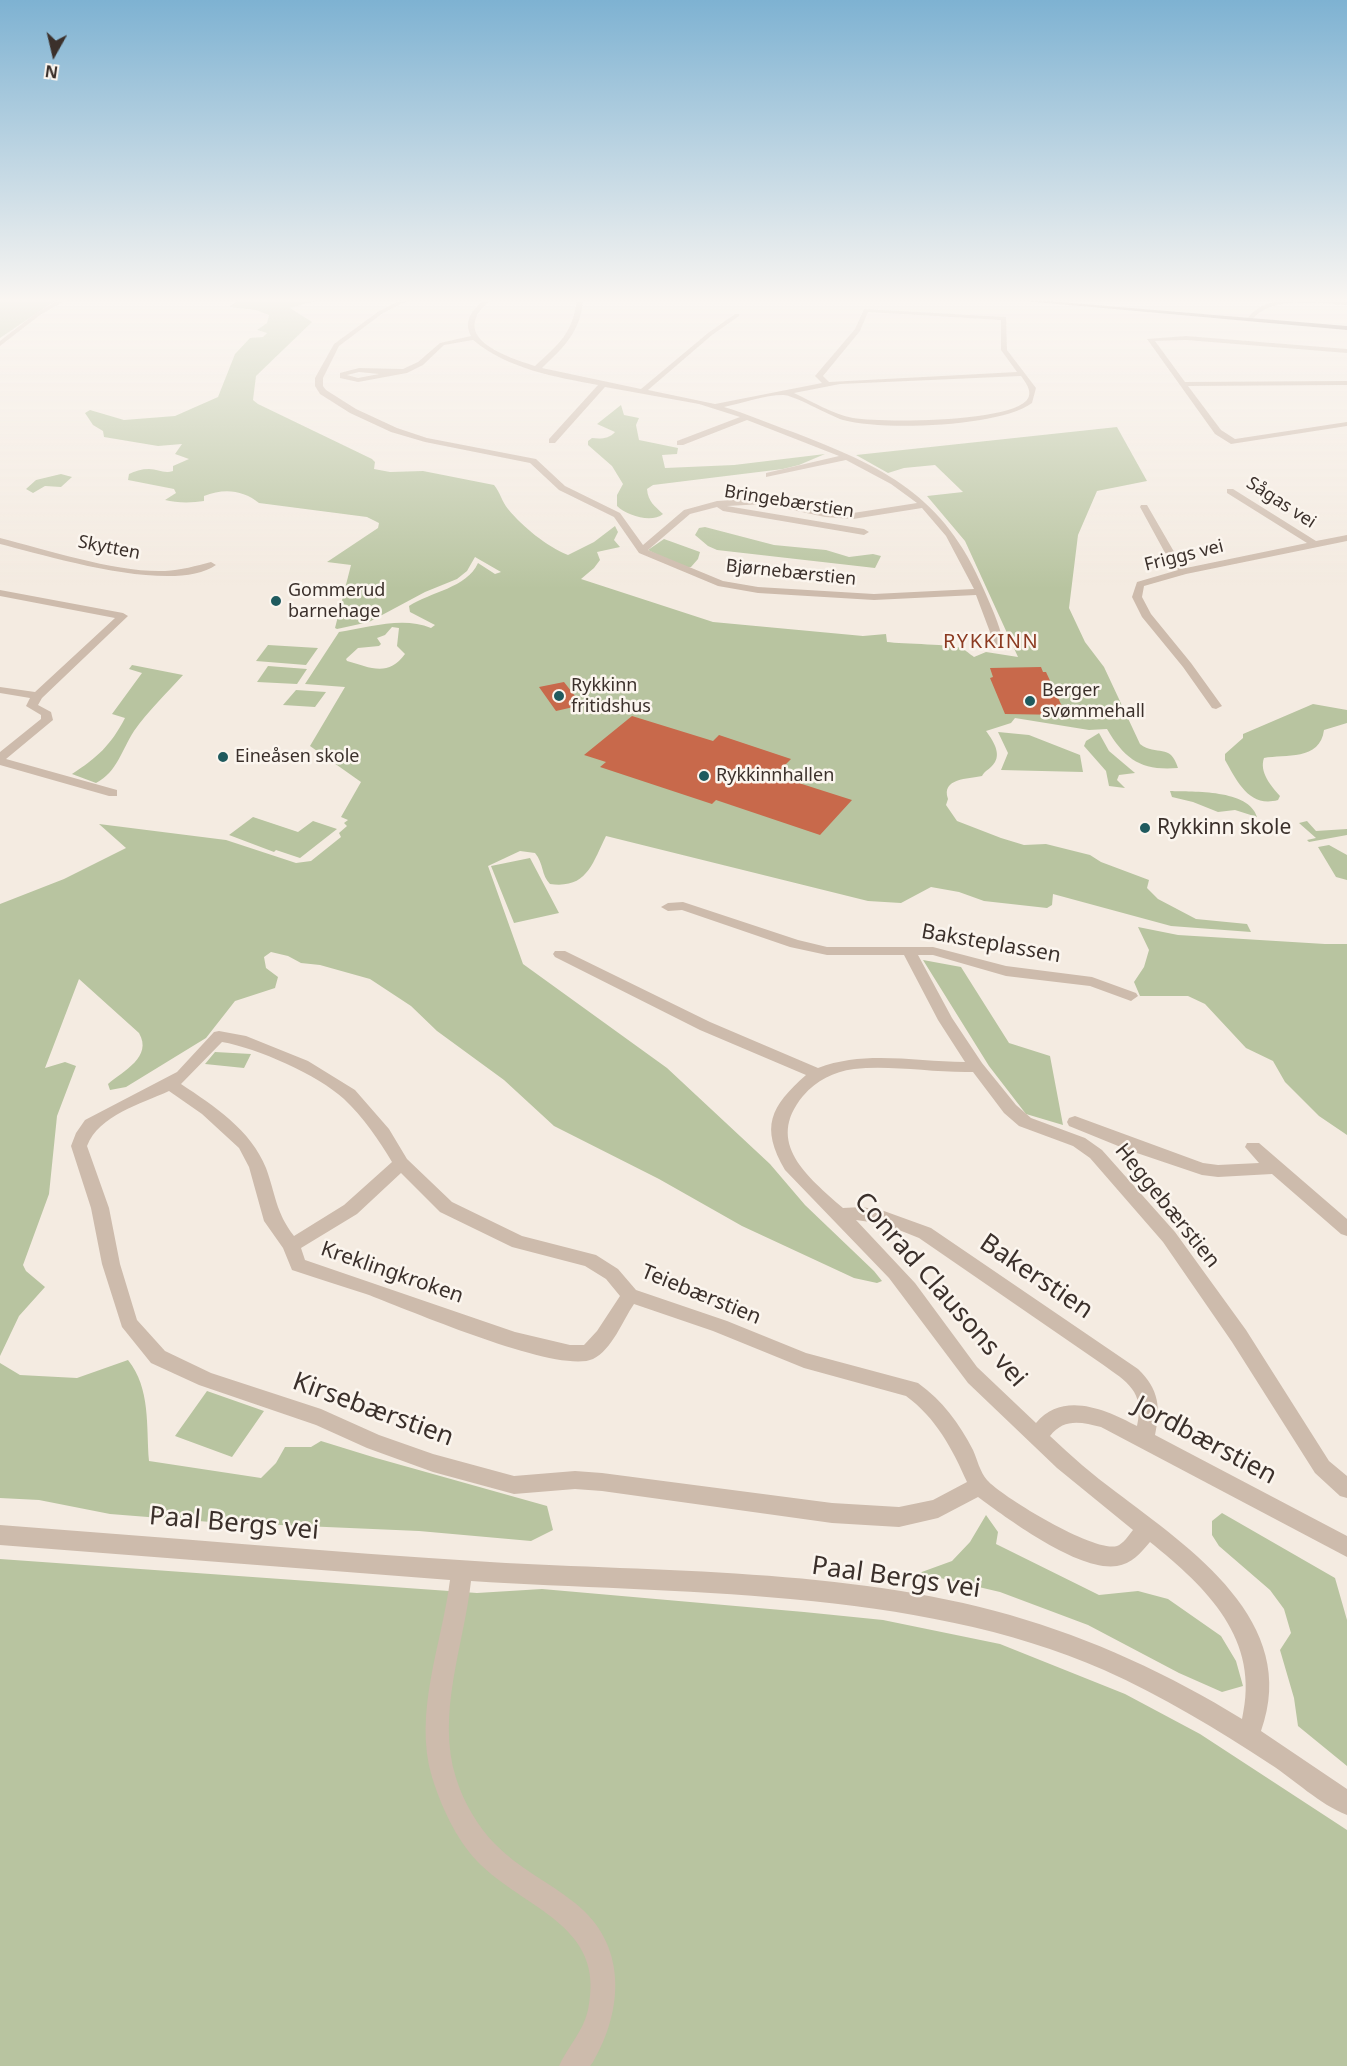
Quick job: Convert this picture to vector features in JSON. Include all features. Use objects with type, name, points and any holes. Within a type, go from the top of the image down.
[{"type":"street","points":[[330,396],[353,411],[399,432],[437,443],[533,461],[562,488],[617,515],[642,551]]},
{"type":"street","points":[[552,441],[592,396]]},
{"type":"street","points":[[672,396],[715,406],[747,417],[847,457],[892,482],[924,505],[945,526],[962,550],[998,641],[992,647]]},
{"type":"street","points":[[715,406],[762,396]]},
{"type":"street","points":[[795,396],[851,419],[889,423],[1001,413],[1025,405],[1032,396]]},
{"type":"street","points":[[1192,396],[1218,432],[1234,442],[1347,424]]},
{"type":"street","points":[[680,443],[747,417]]},
{"type":"street","points":[[769,475],[847,457]]},
{"type":"street","name":"Sågas vei","points":[[1230,491],[1314,544]]},
{"type":"street","name":"Bringebærstien","points":[[642,551],[664,534],[682,515],[708,506],[753,500],[833,515],[853,516],[924,505]]},
{"type":"street","name":"Bringebærstien","points":[[708,506],[864,532]]},
{"type":"street","points":[[1144,507],[1169,551],[1184,571]]},
{"type":"street","name":"Friggs vei","points":[[1216,706],[1187,665],[1146,615],[1137,597],[1140,584],[1184,571],[1347,538]]},
{"type":"street","name":"Skytten","points":[[0,541],[162,574],[184,572],[211,565]]},
{"type":"street","name":"Bjørnebærstien","points":[[642,551],[708,580],[758,590],[874,597],[980,592]]},
{"type":"street","points":[[0,593],[123,616],[38,696],[32,706],[47,714],[47,720],[0,759]]},
{"type":"street","points":[[87,609],[100,600]]},
{"type":"street","points":[[0,690],[38,696]]},
{"type":"street","points":[[0,759],[113,793]]},
{"type":"street","name":"Baksteplassen","points":[[668,907],[683,906],[795,944],[827,951],[933,951],[1006,971],[1092,982],[1131,996]]},
{"type":"street","name":"Heggebærstien","points":[[909,951],[945,1020],[977,1067],[1010,1109],[1025,1122],[1079,1142],[1096,1154],[1168,1237],[1239,1336],[1322,1467],[1347,1489]]},
{"type":"street","points":[[560,954],[705,1026],[818,1074],[862,1064],[889,1063],[951,1069],[977,1067]]},
{"type":"street","name":"Kirsebærstien","points":[[219,1036],[182,1076],[171,1084],[116,1109],[91,1124],[84,1133],[80,1146],[100,1208],[111,1264],[129,1322],[158,1357],[206,1379],[321,1418],[374,1442],[433,1463],[514,1485],[575,1480],[602,1482],[832,1513],[899,1517],[938,1508],[979,1486]]},
{"type":"street","name":"Teiebærstien","points":[[219,1036],[242,1040],[303,1065],[349,1094],[383,1133],[401,1163],[447,1207],[518,1242],[590,1260],[612,1274],[630,1295],[720,1326],[804,1360],[911,1389],[932,1405],[947,1423],[965,1453],[979,1486]]},
{"type":"street","name":"Conrad Clausons vei","points":[[818,1074],[791,1100],[777,1123],[777,1136],[782,1149],[806,1183],[867,1241],[922,1304],[968,1370],[1075,1473],[1200,1572],[1233,1611],[1252,1645],[1259,1673],[1256,1717],[1248,1735]]},
{"type":"street","name":"Kreklingkroken","points":[[171,1084],[208,1110],[246,1144],[257,1167],[273,1221],[291,1245],[298,1265],[479,1328],[557,1350],[590,1353],[601,1341],[630,1295]]},
{"type":"street","points":[[1076,1122],[1134,1146],[1202,1169],[1218,1172],[1274,1168]]},
{"type":"street","points":[[1096,1154],[1134,1146]]},
{"type":"street","points":[[1253,1147],[1274,1168],[1306,1192],[1347,1229]]},
{"type":"street","points":[[291,1245],[360,1204],[377,1190],[401,1163]]},
{"type":"street","name":"Bakerstien","points":[[841,1215],[852,1212],[875,1216],[925,1233],[1109,1358],[1137,1379],[1146,1390],[1151,1414],[1144,1438]]},
{"type":"street","name":"Jordbærstien","points":[[1037,1437],[1053,1419],[1066,1414],[1085,1414],[1105,1419],[1347,1547]]},
{"type":"street","points":[[979,1486],[1010,1508],[1085,1553],[1105,1557],[1118,1556],[1132,1548],[1147,1529]]},
{"type":"street","name":"Paal Bergs vei","points":[[0,1535],[462,1570],[764,1589],[851,1596],[929,1606],[1014,1627],[1074,1647],[1146,1679],[1248,1735],[1347,1803]]},
{"type":"street","points":[[462,1570],[440,1703],[439,1749],[443,1776],[457,1809],[485,1852],[504,1870],[568,1913],[584,1927],[594,1941],[605,1985],[602,2006],[584,2055],[573,2066]]},
{"type":"green space","points":[[253,396],[253,400],[258,404],[372,459],[375,462],[374,469],[390,472],[423,471],[494,485],[506,506],[521,523],[543,541],[568,555],[594,542],[615,526],[618,532],[614,540],[620,547],[597,552],[600,560],[581,579],[713,622],[863,636],[886,634],[887,642],[958,647],[974,657],[986,652],[1018,657],[965,541],[927,496],[963,492],[935,465],[904,468],[888,473],[856,455],[1117,427],[1147,481],[1097,491],[1078,535],[1069,608],[1085,642],[1104,667],[1140,744],[1152,750],[1167,752],[1175,760],[1178,768],[1154,768],[1136,761],[1121,749],[1107,729],[1089,730],[1015,718],[1011,723],[986,731],[996,750],[995,762],[982,776],[952,783],[948,787],[946,805],[957,821],[1024,845],[1046,844],[1090,855],[1101,862],[1149,880],[1147,888],[1158,899],[1196,919],[1247,924],[1251,932],[1171,926],[1053,894],[1052,905],[1047,908],[984,901],[959,892],[931,887],[901,903],[868,901],[606,836],[587,872],[572,883],[550,884],[535,853],[520,851],[488,866],[523,964],[667,1068],[770,1164],[805,1205],[874,1271],[882,1281],[877,1283],[854,1278],[742,1226],[659,1179],[554,1126],[504,1080],[437,1031],[411,1006],[370,979],[320,965],[301,963],[288,956],[271,952],[264,957],[266,968],[278,977],[275,988],[235,1001],[206,1038],[126,1087],[110,1090],[108,1084],[134,1063],[139,1056],[142,1042],[139,1033],[79,979],[45,1068],[65,1062],[76,1066],[57,1116],[49,1194],[23,1265],[26,1271],[45,1287],[19,1316],[0,1356],[0,904],[64,879],[126,848],[99,824],[226,840],[296,863],[311,861],[341,837],[339,833],[347,826],[344,823],[348,820],[341,817],[361,782],[310,746],[345,687],[305,684],[339,632],[397,623],[431,628],[435,625],[410,612],[409,606],[457,584],[473,571],[478,563],[495,574],[501,572],[475,557],[467,571],[457,579],[425,592],[369,622],[335,628],[351,565],[327,562],[378,528],[379,523],[367,517],[259,503],[246,495],[226,491],[204,496],[204,501],[165,500],[176,493],[174,489],[128,480],[129,474],[152,469],[173,471],[173,466],[189,459],[175,454],[182,444],[158,446],[104,437],[103,431],[93,425],[85,413],[90,410],[124,420],[175,416],[218,397]],"holes":[[[392,627],[399,628],[397,646],[405,654],[392,666],[385,668],[371,668],[346,659],[358,648],[379,646],[381,644],[377,638],[385,635]]]},
{"type":"green space","points":[[621,405],[624,415],[639,418],[636,425],[639,440],[678,448],[677,454],[662,455],[665,468],[734,465],[825,454],[783,469],[653,485],[647,489],[649,497],[663,514],[653,518],[640,517],[627,513],[617,506],[617,495],[623,484],[612,466],[588,445],[588,441],[592,438],[607,437],[615,432],[597,424]]},
{"type":"green space","points":[[61,474],[72,477],[61,487],[45,486],[33,493],[26,489],[36,480]]},
{"type":"green space","points":[[705,527],[774,545],[826,550],[849,557],[873,554],[881,556],[875,568],[717,550],[695,535],[699,528]]},
{"type":"green space","points":[[664,539],[700,552],[698,559],[691,567],[681,567],[648,550]]},
{"type":"green space","points":[[268,645],[318,648],[306,665],[256,661]]},
{"type":"green space","points":[[132,665],[183,675],[139,724],[109,773],[96,783],[72,774],[103,750],[125,718],[112,714],[142,673],[129,669]]},
{"type":"green space","points":[[268,666],[307,669],[297,684],[257,682]]},
{"type":"green space","points":[[296,690],[326,692],[315,707],[283,705]]},
{"type":"green space","points":[[1313,704],[1347,710],[1347,723],[1324,730],[1316,747],[1309,751],[1291,756],[1264,758],[1264,774],[1280,796],[1278,800],[1259,800],[1245,791],[1225,760],[1225,754],[1243,738],[1243,734]]},
{"type":"green space","points":[[998,732],[1029,735],[1080,755],[1083,772],[1001,770],[1008,753]]},
{"type":"green space","points":[[1099,733],[1109,751],[1135,773],[1119,775],[1117,780],[1125,788],[1109,786],[1106,771],[1084,746],[1086,741]]},
{"type":"green space","points":[[1170,791],[1206,792],[1232,797],[1252,808],[1257,817],[1235,810],[1218,812],[1172,797]]},
{"type":"green space","points":[[253,817],[298,832],[313,821],[337,829],[300,858],[276,850],[274,852],[229,835]]},
{"type":"green space","points":[[1307,821],[1316,831],[1347,829],[1347,835],[1309,842],[1307,840],[1316,838],[1299,823]]},
{"type":"green space","points":[[1329,845],[1347,855],[1347,880],[1336,877],[1318,847]]},
{"type":"green space","points":[[530,858],[559,913],[514,923],[491,866]]},
{"type":"green space","points":[[1138,927],[1178,935],[1347,944],[1347,1135],[1319,1116],[1285,1082],[1273,1061],[1246,1048],[1205,1004],[1188,996],[1140,996],[1134,982],[1144,967],[1149,950]]},
{"type":"green space","points":[[923,960],[961,967],[1009,1043],[1050,1056],[1063,1125],[1026,1114],[989,1066]]},
{"type":"green space","points":[[215,1052],[251,1054],[244,1068],[205,1064]]},
{"type":"green space","points":[[128,1360],[141,1383],[144,1395],[149,1461],[261,1478],[276,1463],[285,1447],[311,1447],[321,1441],[547,1506],[553,1530],[531,1541],[419,1531],[211,1522],[110,1514],[39,1500],[0,1498],[0,1363],[20,1375],[77,1378]]},
{"type":"green space","points":[[207,1391],[264,1411],[232,1457],[175,1436]]},
{"type":"green space","points":[[1222,1513],[1335,1578],[1347,1620],[1347,1766],[1298,1726],[1294,1698],[1280,1650],[1291,1633],[1284,1609],[1270,1590],[1219,1546],[1212,1535],[1212,1521]]},
{"type":"green space","points":[[986,1515],[998,1532],[996,1544],[1099,1595],[1138,1591],[1168,1599],[1221,1636],[1236,1661],[1243,1686],[1222,1692],[1179,1673],[1088,1625],[1000,1592],[919,1573],[952,1561],[970,1542]]},
{"type":"green space","points":[[0,1559],[477,1593],[542,1589],[883,1620],[1000,1644],[1125,1694],[1200,1734],[1347,1830],[1347,2066],[0,2066]]},
{"type":"building","name":"Berger svømmehall","points":[[1041,667],[1043,672],[1046,672],[1066,715],[1005,714],[990,678],[993,677],[990,668]]},
{"type":"building","name":"Rykkinn fritidshus","points":[[564,682],[582,705],[556,711],[539,687]]},
{"type":"building","name":"Rykkinnhallen","points":[[632,716],[713,741],[719,735],[791,759],[778,772],[784,774],[780,777],[852,800],[820,835],[716,800],[712,804],[600,767],[606,762],[584,755]]},
{"type":"place","name":"Gommerud barnehage","points":[[276,601]]},
{"type":"place","name":"Rykkinn fritidshus","points":[[559,696]]},
{"type":"place","name":"Berger svømmehall","points":[[1030,701]]},
{"type":"place","name":"Eineåsen skole","points":[[223,757]]},
{"type":"place","name":"Rykkinnhallen","points":[[704,776]]},
{"type":"place","name":"Rykkinn skole","points":[[1145,828]]},
{"type":"district","name":"RYKKINN","points":[[991,642]]}]
